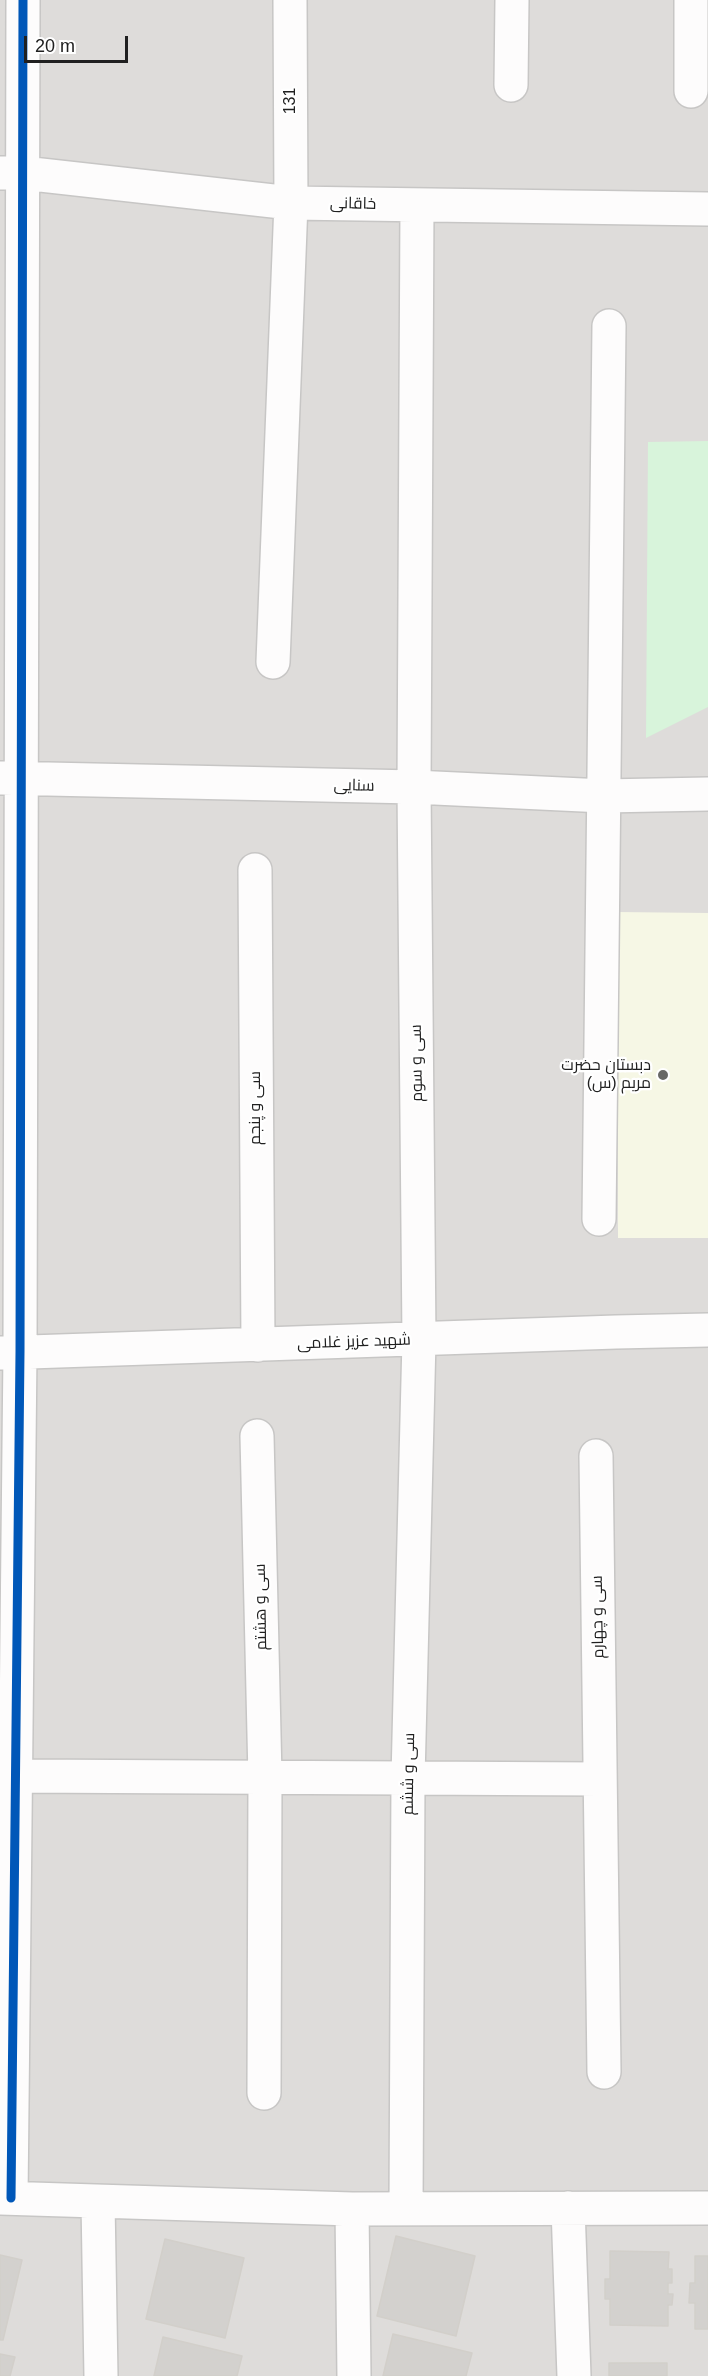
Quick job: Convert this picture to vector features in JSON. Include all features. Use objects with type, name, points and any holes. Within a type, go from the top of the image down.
[{"type":"street","points":[[23,0],[11,173],[10,1353],[17,1776],[6,2198],[352,2209],[708,2208]]},
{"type":"street","name":"131","points":[[273,662],[291,203],[290,0]]},
{"type":"street","points":[[511,85],[512,0]]},
{"type":"street","points":[[691,0],[691,91]]},
{"type":"street","name":"خاقانی","points":[[11,173],[291,203],[708,210]]},
{"type":"street","name":"سی و سوم","points":[[417,205],[414,787],[419,1340]]},
{"type":"street","points":[[599,1219],[609,326]]},
{"type":"street","name":"سنایی","points":[[11,779],[414,787],[604,796],[708,794]]},
{"type":"street","name":"سی و پنجم","points":[[255,870],[258,1345]]},
{"type":"street","name":"شهید عزیز غلامی","points":[[10,1353],[708,1330]]},
{"type":"street","name":"سی و ششم","points":[[406,2209],[408,1778],[419,1340]]},
{"type":"street","name":"سی و هشتم","points":[[257,1436],[265,1778],[264,2093]]},
{"type":"street","name":"سی و چهارم","points":[[596,1456],[604,2072]]},
{"type":"street","points":[[17,1776],[600,1779]]},
{"type":"street","points":[[98,2202],[101,2376]]},
{"type":"street","points":[[568,2208],[574,2376]]},
{"type":"street","points":[[352,2209],[354,2376]]},
{"type":"shaded area","points":[[0,0],[708,0],[708,2376],[0,2376]]},
{"type":"shaded area","name":"دبستان حضرت مریم (س)","points":[[617,912],[708,913],[708,1238],[618,1238]]},
{"type":"green space","points":[[708,441],[708,707],[646,738],[648,442]]},
{"type":"building","points":[[396,2236],[475,2256],[456,2336],[377,2316]]},
{"type":"building","points":[[165,2239],[244,2258],[225,2338],[146,2319]]},
{"type":"building","points":[[610,2251],[669,2252],[668,2269],[672,2269],[672,2283],[668,2283],[668,2294],[673,2294],[672,2305],[668,2305],[668,2326],[610,2325],[610,2299],[605,2299],[605,2279],[610,2279]]},
{"type":"building","points":[[0,2255],[22,2260],[3,2340],[0,2340]]},
{"type":"building","points":[[695,2256],[708,2256],[708,2329],[695,2329],[695,2303],[689,2303],[690,2283],[695,2283]]},
{"type":"building","points":[[393,2334],[472,2353],[466,2376],[383,2376]]},
{"type":"building","points":[[163,2337],[242,2356],[237,2376],[154,2376]]},
{"type":"building","points":[[0,2354],[15,2357],[10,2376],[0,2376]]},
{"type":"building","points":[[609,2363],[667,2363],[667,2376],[609,2376]]},
{"type":"cycle path","points":[[11,2198],[20,1352],[23,0]]},
{"type":"place","name":"دبستان حضرت مریم (س)","points":[[663,1075]]}]
